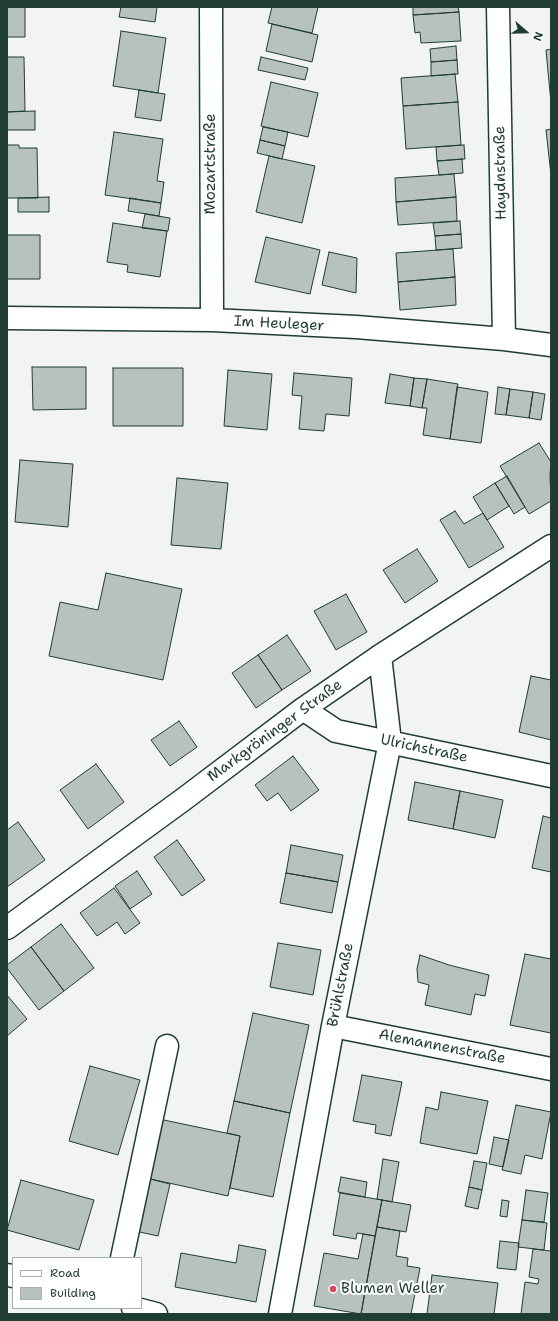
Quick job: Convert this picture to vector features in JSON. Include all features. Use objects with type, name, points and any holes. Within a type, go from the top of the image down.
[{"type":"street","name":"Mozartstraße","points":[[211,7],[212,320]]},
{"type":"street","name":"Haydnstraße","points":[[498,7],[504,339]]},
{"type":"street","name":"Im Heuleger","points":[[7,318],[212,320],[356,327],[504,339],[551,345]]},
{"type":"street","name":"Markgröninger Straße","points":[[7,928],[184,799],[302,709],[380,656],[551,546]]},
{"type":"street","name":"Brühlstraße","points":[[280,1314],[333,1026],[390,742],[380,656]]},
{"type":"street","name":"Ulrichstraße","points":[[302,709],[336,730],[551,776]]},
{"type":"street","name":"Alemannenstraße","points":[[333,1026],[551,1069]]},
{"type":"street","points":[[122,1257],[167,1046]]},
{"type":"street","points":[[137,1309],[156,1314]]},
{"type":"building","points":[[7,7],[25,7],[25,37],[7,37]]},
{"type":"building","points":[[121,7],[157,7],[155,22],[119,17]]},
{"type":"building","points":[[272,7],[318,7],[312,33],[268,23]]},
{"type":"building","points":[[413,7],[458,7],[459,12],[413,15]]},
{"type":"building","points":[[459,12],[461,41],[421,43],[420,32],[415,33],[413,15]]},
{"type":"building","points":[[272,24],[318,35],[312,62],[266,51]]},
{"type":"building","points":[[121,31],[166,38],[158,93],[113,86]]},
{"type":"building","points":[[456,46],[457,60],[431,62],[430,49]]},
{"type":"building","points":[[551,49],[551,103],[546,50]]},
{"type":"building","points":[[7,57],[24,57],[25,111],[7,112]]},
{"type":"building","points":[[261,57],[308,68],[305,80],[258,70]]},
{"type":"building","points":[[457,60],[458,74],[431,76],[431,62]]},
{"type":"building","points":[[455,74],[458,102],[403,106],[401,78]]},
{"type":"building","points":[[271,82],[318,93],[308,137],[261,126]]},
{"type":"building","points":[[139,90],[165,94],[161,121],[135,117]]},
{"type":"building","points":[[458,102],[461,145],[406,149],[403,106]]},
{"type":"building","points":[[35,111],[35,130],[7,130],[7,112]]},
{"type":"building","points":[[263,127],[288,132],[285,146],[260,140]]},
{"type":"building","points":[[551,129],[551,175],[546,130]]},
{"type":"building","points":[[114,132],[163,139],[157,181],[164,182],[161,203],[105,195]]},
{"type":"building","points":[[260,140],[285,146],[282,159],[257,153]]},
{"type":"building","points":[[7,145],[19,145],[19,148],[37,148],[38,198],[7,198]]},
{"type":"building","points":[[464,145],[465,159],[437,161],[436,147]]},
{"type":"building","points":[[269,156],[315,166],[302,223],[256,212]]},
{"type":"building","points":[[462,159],[463,173],[439,175],[437,161]]},
{"type":"building","points":[[454,174],[456,197],[396,202],[395,178]]},
{"type":"building","points":[[49,197],[49,212],[18,212],[18,198]]},
{"type":"building","points":[[456,197],[457,221],[398,225],[396,202]]},
{"type":"building","points":[[130,198],[161,203],[159,216],[128,211]]},
{"type":"building","points":[[145,214],[170,218],[168,231],[142,228]]},
{"type":"building","points":[[460,221],[461,234],[435,236],[433,223]]},
{"type":"building","points":[[113,223],[167,231],[160,277],[127,272],[128,265],[107,262]]},
{"type":"building","points":[[461,234],[462,248],[436,250],[435,236]]},
{"type":"building","points":[[7,235],[40,235],[40,279],[7,279]]},
{"type":"building","points":[[266,237],[320,250],[310,294],[255,282]]},
{"type":"building","points":[[453,249],[455,277],[398,282],[396,253]]},
{"type":"building","points":[[329,252],[357,258],[356,293],[322,285]]},
{"type":"building","points":[[455,277],[456,305],[400,310],[398,282]]},
{"type":"building","points":[[32,367],[86,367],[86,409],[33,410]]},
{"type":"building","points":[[113,368],[183,368],[183,426],[113,426]]},
{"type":"building","points":[[228,370],[272,374],[267,430],[224,426]]},
{"type":"building","points":[[294,373],[352,378],[349,416],[326,414],[324,431],[299,429],[302,396],[292,395]]},
{"type":"building","points":[[390,374],[414,378],[410,406],[385,403]]},
{"type":"building","points":[[414,378],[427,379],[422,408],[410,406]]},
{"type":"building","points":[[427,379],[458,384],[450,439],[423,435],[427,408],[422,408]]},
{"type":"building","points":[[457,387],[488,392],[481,443],[450,439]]},
{"type":"building","points":[[498,387],[510,389],[506,415],[495,414]]},
{"type":"building","points":[[510,389],[533,392],[529,418],[506,415]]},
{"type":"building","points":[[533,392],[545,394],[541,420],[529,418]]},
{"type":"building","points":[[539,443],[551,462],[551,501],[529,514],[500,466]]},
{"type":"building","points":[[20,460],[73,464],[68,527],[15,522]]},
{"type":"building","points":[[507,476],[525,507],[514,514],[495,483]]},
{"type":"building","points":[[177,478],[228,483],[221,549],[171,545]]},
{"type":"building","points":[[495,483],[509,506],[487,520],[473,497]]},
{"type":"building","points":[[455,511],[464,524],[483,513],[504,547],[469,568],[440,520]]},
{"type":"building","points":[[417,549],[438,581],[405,603],[383,570]]},
{"type":"building","points":[[106,573],[182,589],[163,680],[49,656],[60,602],[98,610]]},
{"type":"building","points":[[346,594],[367,632],[336,650],[314,611]]},
{"type":"building","points":[[287,635],[311,671],[282,690],[258,655]]},
{"type":"building","points":[[258,655],[282,690],[256,708],[232,673]]},
{"type":"building","points":[[531,676],[551,680],[551,740],[519,732]]},
{"type":"building","points":[[179,721],[197,747],[170,766],[151,740]]},
{"type":"building","points":[[293,756],[319,790],[291,811],[278,793],[267,801],[255,785]]},
{"type":"building","points":[[96,764],[124,802],[88,829],[60,790]]},
{"type":"building","points":[[415,782],[460,791],[453,829],[408,820]]},
{"type":"building","points":[[460,791],[503,800],[495,838],[453,829]]},
{"type":"building","points":[[543,816],[551,818],[551,872],[532,868]]},
{"type":"building","points":[[18,822],[45,860],[7,887],[7,830]]},
{"type":"building","points":[[177,840],[205,880],[182,896],[154,857]]},
{"type":"building","points":[[291,845],[343,855],[338,882],[286,873]]},
{"type":"building","points":[[137,871],[152,894],[130,909],[115,886]]},
{"type":"building","points":[[286,873],[338,882],[332,913],[280,903]]},
{"type":"building","points":[[114,888],[140,923],[125,934],[117,922],[97,936],[80,913]]},
{"type":"building","points":[[61,924],[94,968],[64,991],[31,947]]},
{"type":"building","points":[[278,943],[321,950],[313,995],[270,987]]},
{"type":"building","points":[[31,947],[64,991],[39,1010],[7,968],[7,965]]},
{"type":"building","points":[[525,954],[551,959],[551,1033],[510,1025]]},
{"type":"building","points":[[420,955],[449,965],[489,975],[485,996],[475,994],[471,1015],[425,1005],[429,985],[418,982],[417,969]]},
{"type":"building","points":[[7,995],[27,1019],[7,1036]]},
{"type":"building","points":[[253,1013],[309,1025],[290,1113],[234,1101]]},
{"type":"building","points":[[90,1066],[140,1080],[118,1155],[69,1141]]},
{"type":"building","points":[[362,1075],[402,1082],[391,1136],[375,1133],[376,1125],[353,1121]]},
{"type":"building","points":[[441,1092],[488,1101],[477,1154],[420,1143],[426,1107],[438,1110]]},
{"type":"building","points":[[234,1101],[290,1113],[273,1197],[230,1188],[240,1136],[227,1133]]},
{"type":"building","points":[[516,1105],[551,1112],[542,1159],[525,1155],[521,1174],[502,1170]]},
{"type":"building","points":[[159,1119],[240,1136],[228,1196],[146,1178]]},
{"type":"building","points":[[494,1137],[509,1140],[503,1167],[489,1164]]},
{"type":"building","points":[[383,1159],[399,1162],[392,1202],[377,1199]]},
{"type":"building","points":[[474,1161],[487,1163],[482,1190],[469,1187]]},
{"type":"building","points":[[341,1177],[367,1182],[365,1197],[338,1192]]},
{"type":"building","points":[[146,1178],[170,1184],[158,1236],[135,1231]]},
{"type":"building","points":[[21,1180],[94,1200],[79,1250],[7,1230]]},
{"type":"building","points":[[469,1187],[482,1190],[478,1209],[465,1206]]},
{"type":"building","points":[[526,1190],[548,1193],[544,1222],[522,1220]]},
{"type":"building","points":[[340,1193],[382,1200],[375,1236],[357,1233],[356,1239],[333,1235]]},
{"type":"building","points":[[382,1200],[411,1205],[406,1232],[377,1227]]},
{"type":"building","points":[[502,1200],[509,1201],[507,1217],[500,1216]]},
{"type":"building","points":[[522,1220],[547,1223],[544,1250],[518,1247]]},
{"type":"building","points":[[377,1227],[400,1231],[396,1256],[408,1258],[407,1266],[420,1268],[411,1314],[361,1314]]},
{"type":"building","points":[[363,1234],[375,1236],[361,1314],[314,1306],[324,1253],[358,1259]]},
{"type":"building","points":[[500,1241],[519,1243],[516,1270],[497,1268]]},
{"type":"building","points":[[239,1245],[266,1250],[256,1302],[175,1287],[181,1253],[236,1263]]},
{"type":"building","points":[[533,1249],[551,1251],[551,1314],[521,1314],[525,1282],[538,1284],[539,1279],[529,1277]]},
{"type":"building","points":[[432,1275],[498,1283],[494,1314],[427,1314]]},
{"type":"place","name":"Blumen Weller","points":[[333,1289]]}]
